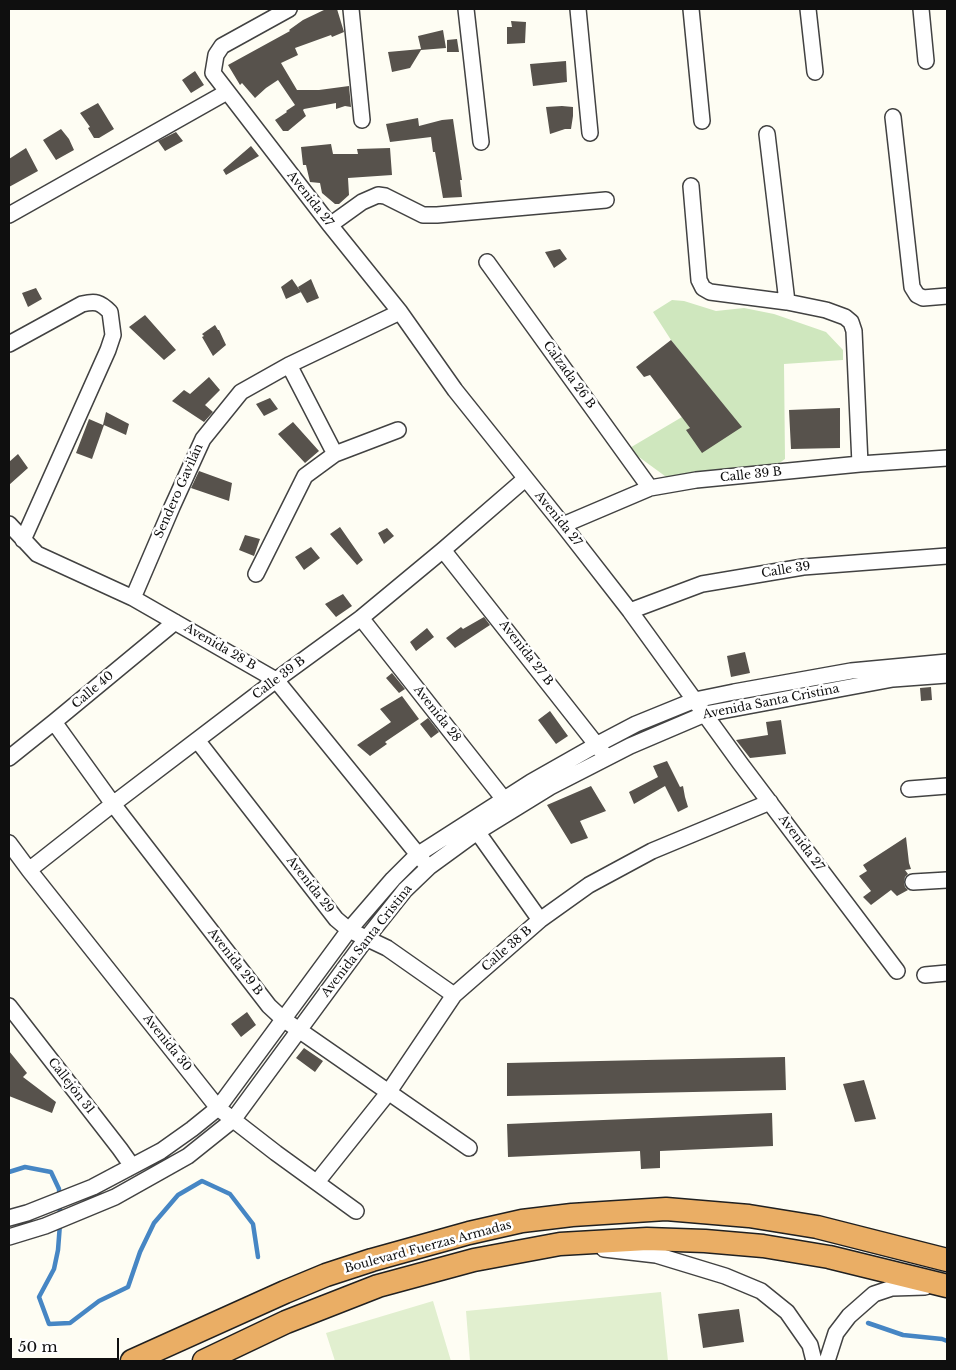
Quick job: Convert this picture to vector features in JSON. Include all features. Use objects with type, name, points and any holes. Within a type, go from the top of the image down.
[{"type":"highway","name":"Boulevard Fuerzas Armadas","points":[[132,1361],[326,1275],[469,1233],[522,1221],[572,1215],[666,1209],[749,1216],[817,1227],[947,1260]]},
{"type":"highway","name":"Boulevard Fuerzas Armadas","points":[[204,1361],[286,1322],[378,1286],[474,1260],[560,1244],[647,1239],[763,1246],[829,1257],[947,1287]]},
{"type":"street","name":"Avenida 27","points":[[289,9],[222,46],[216,55],[213,73],[330,226],[400,312],[455,390],[630,611],[704,714],[897,971]]},
{"type":"street","points":[[350,9],[362,120]]},
{"type":"street","points":[[466,9],[481,142]]},
{"type":"street","points":[[578,9],[590,133]]},
{"type":"street","points":[[691,9],[702,121]]},
{"type":"street","points":[[808,9],[815,72]]},
{"type":"street","points":[[920,9],[926,61]]},
{"type":"street","points":[[9,215],[227,92]]},
{"type":"street","points":[[894,117],[912,287],[917,295],[923,298],[947,296]]},
{"type":"street","points":[[767,134],[787,302]]},
{"type":"street","points":[[691,186],[699,280],[703,288],[710,292],[726,295],[787,302],[826,310],[845,317],[851,322],[854,331],[860,464]]},
{"type":"street","points":[[330,226],[362,202],[378,195],[386,196],[423,214],[437,216],[606,200]]},
{"type":"street","name":"Calzada 26 B","points":[[487,262],[650,488]]},
{"type":"street","points":[[9,344],[82,304],[94,301],[103,305],[110,312],[113,335],[108,350],[23,540]]},
{"type":"street","name":"Sendero Gavilán","points":[[133,598],[203,439],[241,392],[289,365],[400,312]]},
{"type":"street","points":[[289,365],[334,454]]},
{"type":"street","points":[[256,574],[305,476],[334,454],[398,430]]},
{"type":"street","name":"Calle 39 B","points":[[563,525],[650,488],[696,480],[860,464],[947,458]]},
{"type":"street","name":"Calle 39 B","points":[[29,870],[196,740],[361,618],[525,479]]},
{"type":"street","name":"Avenida 28 B","points":[[9,524],[37,554],[133,598],[276,680],[417,855],[429,867]]},
{"type":"street","name":"Avenida 27 B","points":[[443,550],[598,744],[607,758]]},
{"type":"street","name":"Calle 39","points":[[630,611],[702,584],[803,566],[947,556]]},
{"type":"street","name":"Avenida 28","points":[[361,618],[508,804]]},
{"type":"street","name":"Calle 40","points":[[9,758],[175,622]]},
{"type":"street","name":"Avenida Santa Cristina","points":[[508,804],[531,782],[598,744],[636,724],[695,700],[851,671],[947,662]]},
{"type":"street","name":"Avenida Santa Cristina","points":[[9,1218],[93,1187],[161,1151],[218,1108],[349,930],[393,879],[417,855],[473,826],[508,804],[550,787],[630,746],[704,714],[893,679],[947,675]]},
{"type":"street","name":"Avenida 29 B","points":[[54,722],[113,804],[269,1006],[283,1019],[469,1148]]},
{"type":"street","name":"Avenida 29","points":[[196,740],[336,919],[349,930],[387,948],[454,996]]},
{"type":"street","points":[[909,789],[947,786]]},
{"type":"street","name":"Calle 38 B","points":[[317,1182],[388,1093],[454,996],[540,920],[589,885],[652,852],[770,802]]},
{"type":"street","points":[[473,826],[540,920]]},
{"type":"street","name":"Avenida Santa Cristina","points":[[9,1237],[45,1226],[115,1196],[188,1156],[234,1120],[366,939],[405,890],[473,826]]},
{"type":"street","name":"Avenida 30","points":[[9,843],[218,1108],[356,1211]]},
{"type":"street","points":[[913,882],[947,880]]},
{"type":"street","points":[[925,975],[947,973]]},
{"type":"street","name":"Callejón 31","points":[[9,1006],[132,1166]]},
{"type":"street","points":[[560,1244],[656,1255],[725,1276],[761,1291],[787,1312],[810,1346],[814,1361]]},
{"type":"street","points":[[827,1361],[836,1333],[849,1316],[874,1294],[892,1288],[947,1287]]},
{"type":"green space","points":[[672,300],[684,301],[716,311],[744,308],[774,314],[826,332],[843,350],[843,360],[784,364],[785,459],[778,464],[669,479],[628,449],[682,417],[690,428],[741,427],[671,340],[653,312]]},
{"type":"green space","points":[[661,1292],[668,1361],[470,1361],[466,1311]]},
{"type":"green space","points":[[433,1301],[451,1361],[335,1361],[326,1333]]},
{"type":"building","points":[[326,9],[337,9],[344,32],[295,48],[298,55],[281,63],[297,90],[319,90],[349,86],[351,107],[345,106],[336,109],[336,103],[304,109],[306,116],[288,131],[283,131],[275,120],[295,105],[278,80],[255,98],[242,83],[240,85],[228,65],[290,31],[303,20]]},
{"type":"building","points":[[511,21],[526,22],[525,43],[507,44],[507,27],[512,27]]},
{"type":"building","points":[[443,30],[446,48],[421,50],[410,68],[392,72],[388,52],[421,49],[418,36]]},
{"type":"building","points":[[457,39],[459,52],[447,52],[447,40]]},
{"type":"building","points":[[566,61],[567,82],[533,86],[530,64]]},
{"type":"building","points":[[195,71],[204,85],[191,93],[182,80]]},
{"type":"building","points":[[98,103],[114,129],[99,138],[94,138],[88,128],[90,127],[80,113]]},
{"type":"building","points":[[546,107],[573,107],[571,129],[550,134]]},
{"type":"building","points":[[418,118],[419,126],[453,119],[462,180],[460,180],[462,197],[443,198],[431,137],[390,142],[386,124]]},
{"type":"building","points":[[61,129],[69,139],[74,150],[56,160],[43,140]]},
{"type":"building","points":[[176,132],[183,141],[165,151],[158,141]]},
{"type":"building","points":[[331,144],[333,154],[358,154],[357,149],[390,148],[392,175],[348,178],[349,195],[339,204],[335,204],[322,193],[320,183],[310,182],[306,165],[303,165],[301,147]]},
{"type":"building","points":[[251,146],[259,156],[226,175],[223,170]]},
{"type":"building","points":[[26,148],[38,171],[9,187],[9,159]]},
{"type":"building","points":[[560,249],[567,259],[554,268],[545,252]]},
{"type":"building","points":[[292,279],[301,292],[286,299],[281,287]]},
{"type":"building","points":[[311,279],[319,298],[307,303],[298,287]]},
{"type":"building","points":[[36,288],[42,299],[28,307],[22,293]]},
{"type":"building","points":[[145,315],[176,350],[164,360],[129,327]]},
{"type":"building","points":[[215,325],[226,345],[213,356],[202,334]]},
{"type":"building","points":[[671,340],[742,427],[702,453],[686,430],[690,428],[650,375],[644,377],[636,367]]},
{"type":"building","points":[[209,377],[220,390],[205,405],[213,412],[204,422],[172,401],[184,390],[190,394]]},
{"type":"building","points":[[270,398],[278,409],[264,416],[256,404]]},
{"type":"building","points":[[840,408],[840,448],[791,449],[789,410]]},
{"type":"building","points":[[106,412],[129,424],[126,435],[104,425],[92,459],[76,453],[89,419],[103,425]]},
{"type":"building","points":[[293,422],[319,451],[305,463],[278,434]]},
{"type":"building","points":[[18,454],[28,468],[9,485],[9,462]]},
{"type":"building","points":[[199,471],[232,483],[229,501],[191,488]]},
{"type":"building","points":[[340,527],[363,560],[357,565],[330,534]]},
{"type":"building","points":[[387,528],[394,536],[384,544],[378,533]]},
{"type":"building","points":[[245,535],[260,539],[254,556],[239,550]]},
{"type":"building","points":[[311,547],[320,558],[304,570],[295,557]]},
{"type":"building","points":[[343,594],[352,606],[336,617],[325,604]]},
{"type":"building","points":[[484,617],[490,625],[455,648],[446,638],[461,627],[463,629]]},
{"type":"building","points":[[427,628],[434,637],[416,651],[410,642]]},
{"type":"building","points":[[745,652],[750,673],[731,677],[727,656]]},
{"type":"building","points":[[392,673],[405,689],[399,693],[386,678]]},
{"type":"building","points":[[931,687],[932,700],[921,701],[920,688]]},
{"type":"building","points":[[402,696],[419,719],[385,742],[387,744],[370,756],[357,745],[391,722],[380,709]]},
{"type":"building","points":[[550,711],[568,736],[556,744],[538,720]]},
{"type":"building","points":[[428,718],[439,732],[431,738],[420,724]]},
{"type":"building","points":[[781,720],[786,754],[750,758],[736,740],[768,735],[766,722]]},
{"type":"building","points":[[667,761],[680,787],[683,786],[688,807],[678,812],[665,786],[634,804],[629,792],[658,777],[653,766]]},
{"type":"building","points":[[591,786],[606,811],[580,821],[588,838],[571,844],[547,805]]},
{"type":"building","points":[[906,837],[911,869],[905,870],[908,874],[904,882],[908,890],[897,896],[891,890],[871,905],[863,897],[871,891],[859,876],[867,871],[863,865]]},
{"type":"building","points":[[247,1012],[256,1025],[241,1037],[231,1024]]},
{"type":"building","points":[[304,1048],[323,1061],[315,1072],[296,1058]]},
{"type":"building","points":[[9,1051],[27,1073],[23,1077],[56,1102],[52,1113],[9,1096]]},
{"type":"building","points":[[785,1057],[786,1090],[507,1096],[507,1063]]},
{"type":"building","points":[[864,1080],[876,1119],[855,1122],[843,1084]]},
{"type":"building","points":[[772,1113],[773,1146],[660,1151],[660,1168],[641,1169],[640,1151],[508,1157],[507,1124]]},
{"type":"building","points":[[739,1309],[744,1342],[703,1348],[698,1314]]},
{"type":"waterway","points":[[9,1172],[25,1167],[51,1172],[59,1189],[60,1216]]},
{"type":"waterway","points":[[60,1224],[54,1269],[39,1297],[49,1324],[70,1323],[99,1301],[128,1287],[140,1252],[154,1223],[178,1195],[202,1181],[230,1194],[253,1224],[258,1257]]},
{"type":"waterway","points":[[868,1323],[903,1335],[947,1341]]}]
